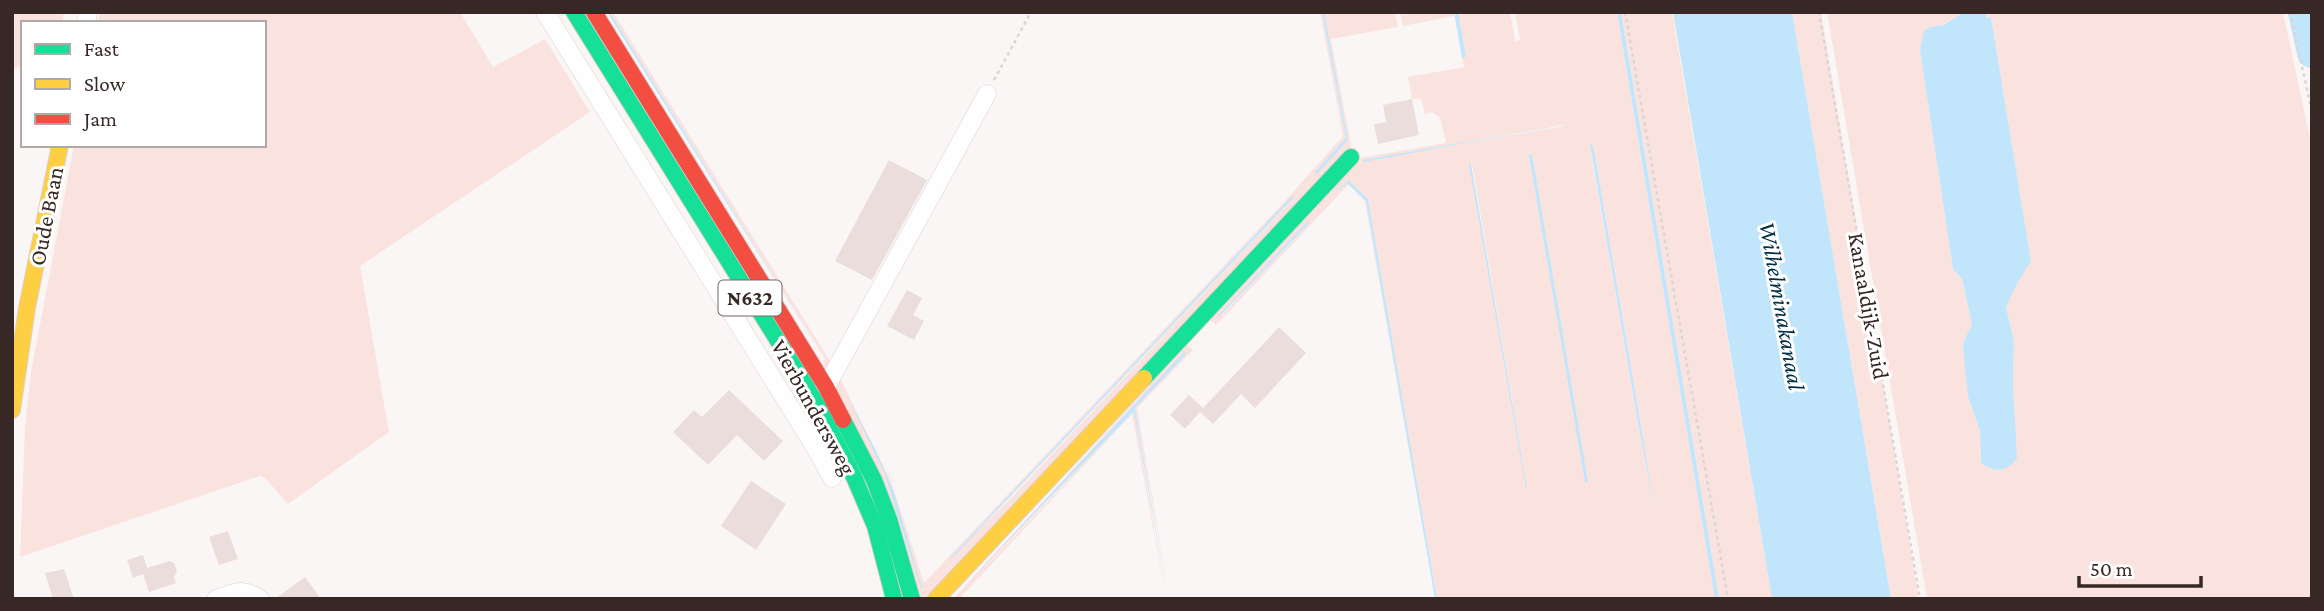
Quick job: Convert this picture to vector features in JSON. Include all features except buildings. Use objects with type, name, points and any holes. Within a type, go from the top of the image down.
[{"type":"street","name":"Vierbundersweg","points":[[545,12],[832,478]]},
{"type":"street","name":"Vierbundersweg","points":[[574,12],[874,480],[889,519],[912,599]]},
{"type":"street","name":"Vierbundersweg","points":[[594,12],[820,393],[875,526],[894,599]]},
{"type":"street","name":"Vierbundersweg","points":[[820,393],[987,94]]},
{"type":"street","name":"Oude Baan","points":[[12,410],[27,308],[60,147]]},
{"type":"street","points":[[936,599],[1351,157]]},
{"type":"street","points":[[795,414],[820,393]]},
{"type":"street","points":[[216,599],[238,591],[249,592],[260,599]]},
{"type":"path","points":[[987,94],[1031,12]]},
{"type":"path","points":[[1625,12],[1728,599]]},
{"type":"path","name":"Kanaaldijk-Zuid","points":[[1819,12],[1920,599]]},
{"type":"path","points":[[2290,12],[2312,112]]},
{"type":"path","points":[[2306,84],[2312,82]]},
{"type":"shaded area","points":[[12,12],[64,12],[62,21],[21,21],[21,67],[12,69]]},
{"type":"shaded area","points":[[100,12],[460,12],[493,67],[545,39],[590,112],[360,266],[389,432],[288,504],[265,478],[260,476],[20,557],[25,427],[31,372],[74,147],[266,147],[266,21],[98,21]]},
{"type":"shaded area","points":[[609,12],[613,12],[832,364],[827,372],[823,361],[825,359]]},
{"type":"shaded area","points":[[1320,12],[1346,139],[1316,172],[1348,140],[1324,12],[1395,12],[1398,27],[1331,39],[1352,150],[930,599],[917,599],[834,382],[838,374],[891,481],[924,583],[1285,201],[1343,136]],"holes":[[[1293,196],[1008,501],[951,557]]]},
{"type":"shaded area","points":[[1400,12],[1454,12],[1454,16],[1403,26]]},
{"type":"shaded area","points":[[1458,12],[1510,12],[1515,41],[1520,40],[1515,12],[1617,12],[1715,599],[1437,599],[1368,199],[1348,180],[1330,198],[1349,184],[1216,325],[1211,320],[1360,158],[1446,143],[1440,118],[1432,112],[1425,114],[1421,98],[1412,99],[1408,77],[1464,67],[1462,58],[1466,57]],"holes":[[[1563,125],[1363,161],[1364,160]],[[1591,152],[1595,156],[1656,515],[1640,434]],[[1530,154],[1532,155],[1586,482]],[[1470,164],[1472,164],[1527,488]],[[1307,222],[1309,223],[1220,317]]]},
{"type":"shaded area","points":[[1621,12],[1672,12],[1772,599],[1719,599]]},
{"type":"shaded area","points":[[1792,12],[1821,12],[1919,599],[1891,599]]},
{"type":"shaded area","points":[[1827,12],[1964,12],[1942,25],[1930,27],[1920,50],[1953,269],[1962,279],[1972,324],[1963,343],[1968,397],[1980,431],[1981,462],[2015,418],[2014,341],[2006,307],[2031,261],[1991,17],[1987,18],[1985,12],[2283,12],[2312,147],[2312,599],[1927,599]]},
{"type":"shaded area","points":[[1354,190],[1366,201],[1435,599],[1365,202]]},
{"type":"shaded area","points":[[1187,345],[1193,350],[1137,408],[1170,599],[1135,408],[1184,352],[972,581],[1134,410],[1166,599],[1132,414],[959,599],[956,599],[955,597]]},
{"type":"water","points":[[607,12],[627,40],[825,360]]},
{"type":"water","points":[[1322,12],[1348,140],[1317,174],[1315,172],[1346,138]]},
{"type":"water","points":[[1454,12],[1458,12],[1466,57],[1462,58]]},
{"type":"water","points":[[1617,12],[1621,12],[1719,599],[1715,599]]},
{"type":"water","name":"Wilhelminakanaal","points":[[1673,12],[1792,12],[1891,599],[1772,599]]},
{"type":"water","points":[[1964,12],[1985,12],[1987,18],[1991,17],[2031,261],[2006,307],[2014,341],[2013,385],[2017,458],[2000,470],[1981,463],[1980,431],[1968,397],[1963,343],[1972,324],[1962,279],[1953,269],[1920,50],[1924,31],[1943,25]]},
{"type":"water","points":[[1563,125],[1363,162],[1363,160]]},
{"type":"water","points":[[1590,144],[1595,156],[1656,515],[1640,434]]},
{"type":"water","points":[[1532,154],[1588,482],[1585,482],[1529,155]]},
{"type":"water","points":[[1471,164],[1527,488],[1526,488]]},
{"type":"water","points":[[1348,180],[1368,199],[1437,599],[1366,201],[1347,183],[1330,198]]},
{"type":"water","points":[[1293,195],[1294,197],[952,558],[951,557]]},
{"type":"water","points":[[1308,221],[1309,223],[1219,317],[1218,316]]},
{"type":"water","points":[[1184,352],[1186,354],[1135,408],[1168,599],[1134,411],[970,580]]},
{"type":"water","points":[[844,391],[876,451],[894,493],[921,585],[924,587],[921,588],[884,472]]},
{"type":"waterway","points":[[2303,12],[2312,53]]},
{"type":"traffic: fast","points":[[574,12],[814,399],[854,477],[875,526],[894,599]]},
{"type":"traffic: fast","points":[[1144,378],[1351,157]]},
{"type":"traffic: fast","points":[[843,420],[874,480],[889,519],[912,599]]},
{"type":"traffic: slow","points":[[12,410],[27,308],[60,147]]},
{"type":"traffic: slow","points":[[936,599],[1144,378]]},
{"type":"traffic: jam","points":[[594,12],[826,387],[843,420]]}]
